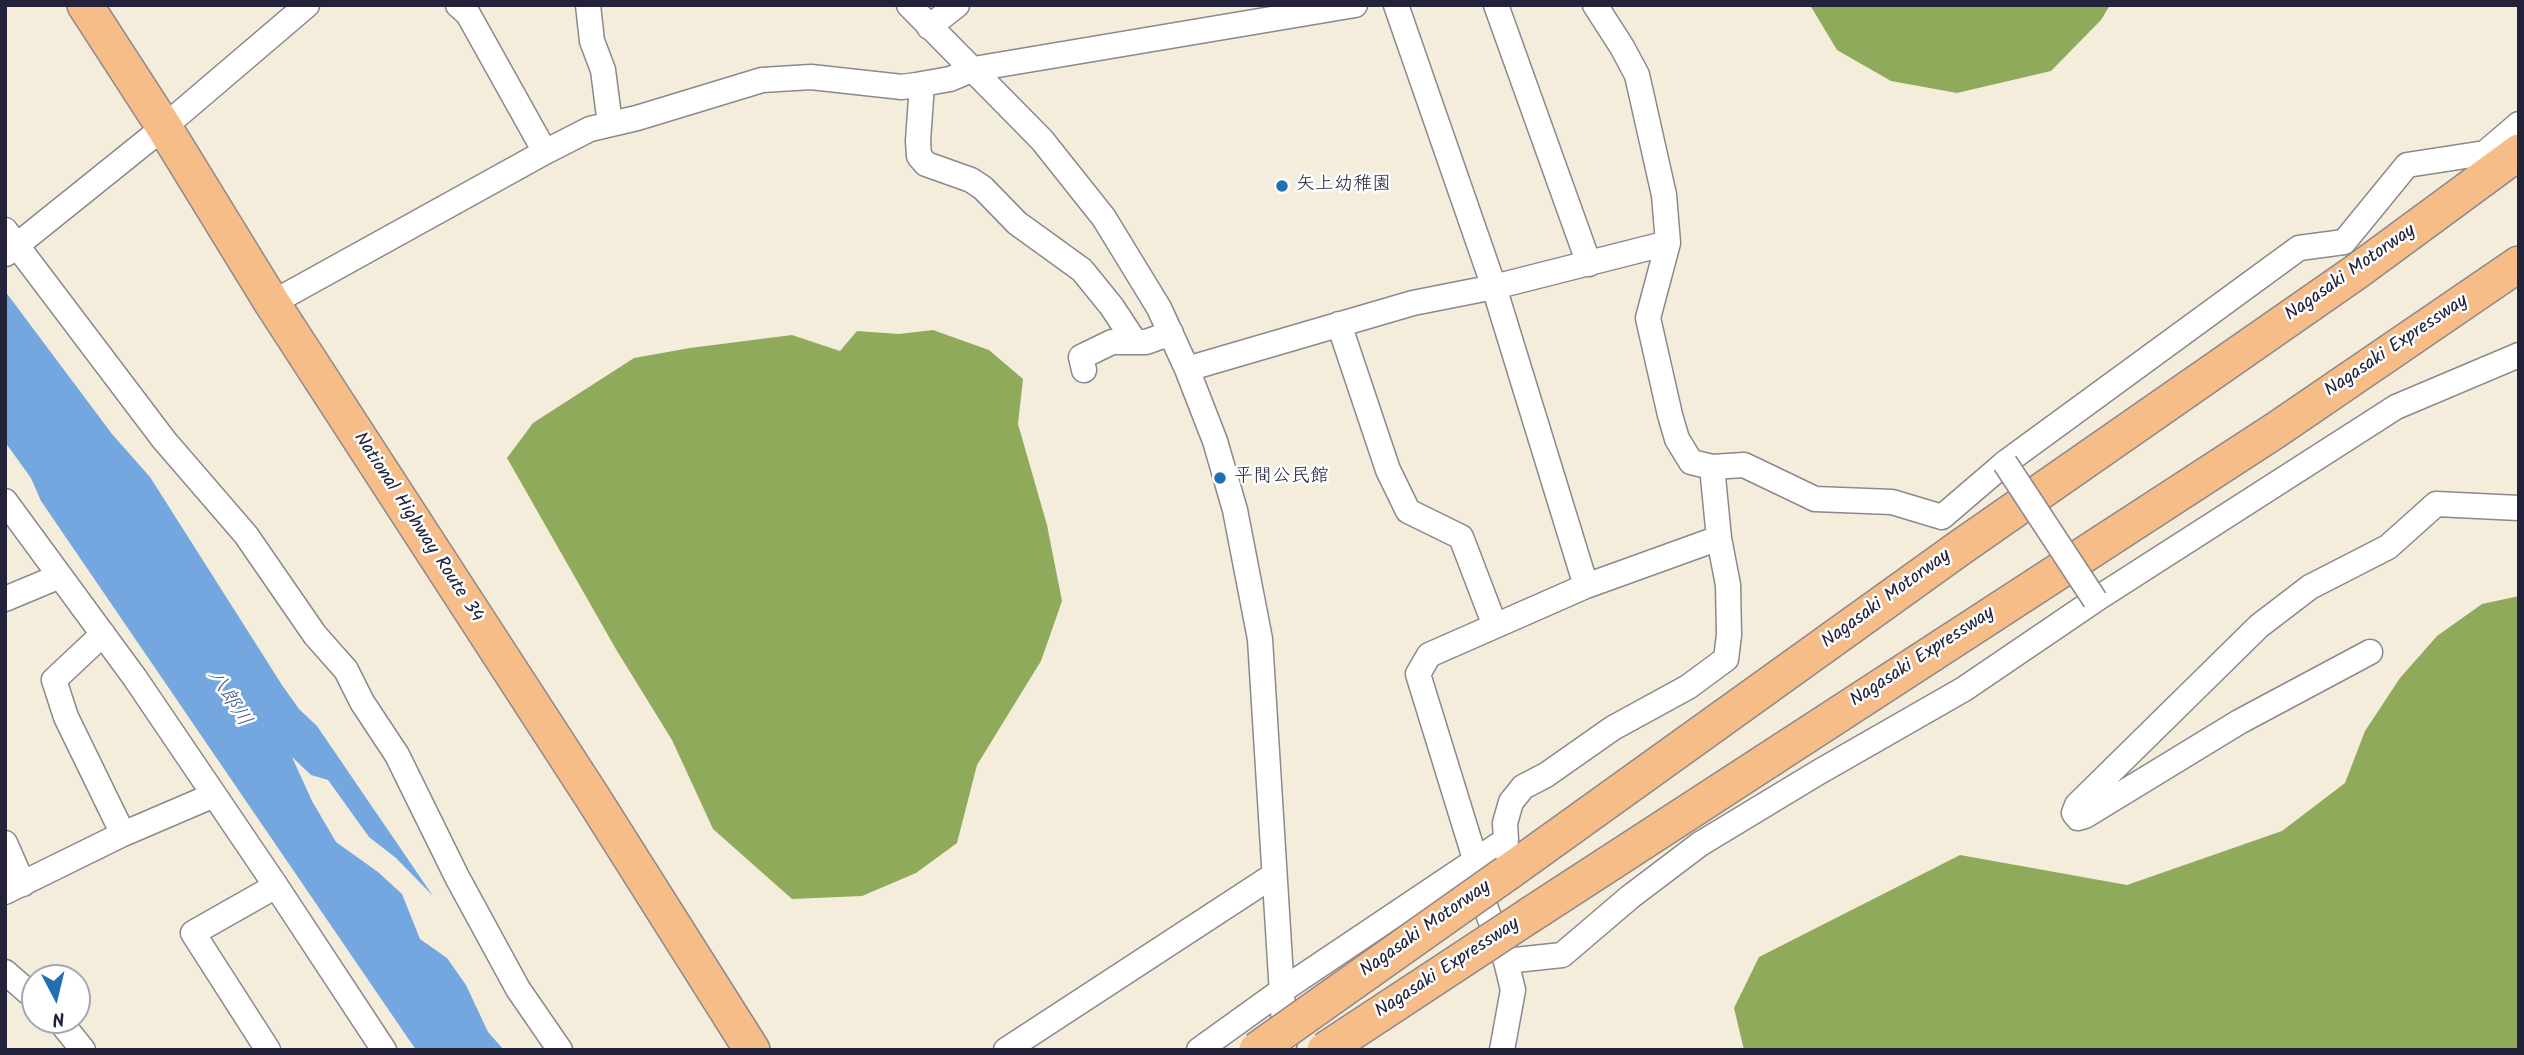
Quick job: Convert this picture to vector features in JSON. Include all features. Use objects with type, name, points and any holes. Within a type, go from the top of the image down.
[{"type":"highway","name":"National Highway Route 34","points":[[85,5],[272,303],[591,795],[752,1050]]},
{"type":"highway","name":"Nagasaki Motorway","points":[[1257,1050],[1973,539],[2356,272],[2519,152]]},
{"type":"highway","name":"Nagasaki Expressway","points":[[1325,1050],[2276,430],[2519,264]]},
{"type":"street","points":[[307,5],[163,127],[9,243],[164,440],[247,535],[316,635],[346,670],[362,702],[397,755],[457,877],[518,989],[560,1050]]},
{"type":"street","points":[[587,5],[592,41],[603,70],[610,124]]},
{"type":"street","points":[[909,5],[1042,140],[1104,218],[1144,280],[1171,334],[1187,369],[1226,476],[1260,639],[1286,1050]]},
{"type":"street","points":[[929,27],[957,5]]},
{"type":"street","points":[[272,303],[590,129],[762,80],[811,77],[902,87],[950,79],[974,69],[1354,5]]},
{"type":"street","points":[[1396,5],[1494,287],[1586,586]]},
{"type":"street","points":[[1496,5],[1589,264]]},
{"type":"street","points":[[1595,5],[1637,75],[1664,195],[1668,243],[1648,318],[1677,439],[1691,462],[1712,467],[1744,465],[1815,499],[1892,502],[1942,517],[2004,463],[2299,248],[2343,242],[2407,165],[2485,153],[2519,124]]},
{"type":"street","points":[[1613,5],[1641,47],[1626,55]]},
{"type":"street","points":[[467,8],[545,152]]},
{"type":"street","points":[[922,84],[919,156],[926,164],[971,180],[983,188],[1017,223],[1082,270],[1112,307],[1135,342]]},
{"type":"street","points":[[1187,369],[1413,303],[1494,287],[1668,243]]},
{"type":"street","points":[[1339,324],[1388,470],[1408,511],[1461,537],[1496,626]]},
{"type":"street","points":[[1084,370],[1081,357],[1112,342],[1146,342],[1171,334]]},
{"type":"street","points":[[1506,961],[1562,955],[1630,897],[1700,844],[1964,689],[2095,600],[2396,407],[2519,355]]},
{"type":"street","points":[[2004,463],[2095,600]]},
{"type":"street","points":[[1199,1050],[1281,991],[1506,840],[1505,823],[1511,802],[1523,787],[1546,775],[1613,728],[1688,687],[1726,659],[1729,635],[1728,585],[1719,538],[1712,467]]},
{"type":"street","points":[[5,501],[103,634],[276,886],[384,1050]]},
{"type":"street","points":[[2370,652],[2239,722],[2085,816],[2078,818],[2074,813],[2077,805],[2259,626],[2310,587],[2388,547],[2437,504],[2519,508]]},
{"type":"street","points":[[1502,1050],[1513,990],[1506,961],[1472,861],[1418,674],[1429,655],[1586,586],[1719,538]]},
{"type":"street","points":[[5,598],[60,576]]},
{"type":"street","points":[[103,634],[54,680],[66,717],[123,834]]},
{"type":"street","points":[[5,843],[14,888],[123,834],[214,795]]},
{"type":"street","points":[[1006,1050],[1274,875]]},
{"type":"street","points":[[268,1050],[193,933],[276,886]]},
{"type":"street","points":[[5,972],[21,986]]},
{"type":"street","points":[[70,1034],[83,1050]]},
{"type":"green space","points":[[1810,5],[2110,5],[2101,20],[2051,71],[1957,93],[1891,81],[1837,50]]},
{"type":"green space","points":[[933,330],[989,350],[1023,379],[1018,424],[1047,525],[1062,601],[1041,661],[977,765],[957,843],[916,873],[862,896],[792,899],[713,829],[672,740],[617,651],[507,458],[533,423],[634,358],[792,335],[840,351],[857,331],[899,334]]},
{"type":"green space","points":[[2519,596],[2519,1050],[1744,1050],[1734,1008],[1759,957],[1960,855],[2127,885],[2282,831],[2345,783],[2365,731],[2400,678],[2437,636],[2482,604]]},
{"type":"water","name":"八郎川","points":[[5,291],[112,434],[150,477],[282,685],[299,709],[317,726],[433,896],[396,858],[369,837],[328,780],[311,775],[292,757],[312,801],[336,842],[378,872],[402,894],[420,939],[447,958],[466,985],[488,1032],[504,1050],[416,1050],[41,501],[31,478],[5,442]]},
{"type":"place","name":"矢上幼稚園","points":[[1282,186]]},
{"type":"place","name":"平間公民館","points":[[1220,478]]}]
